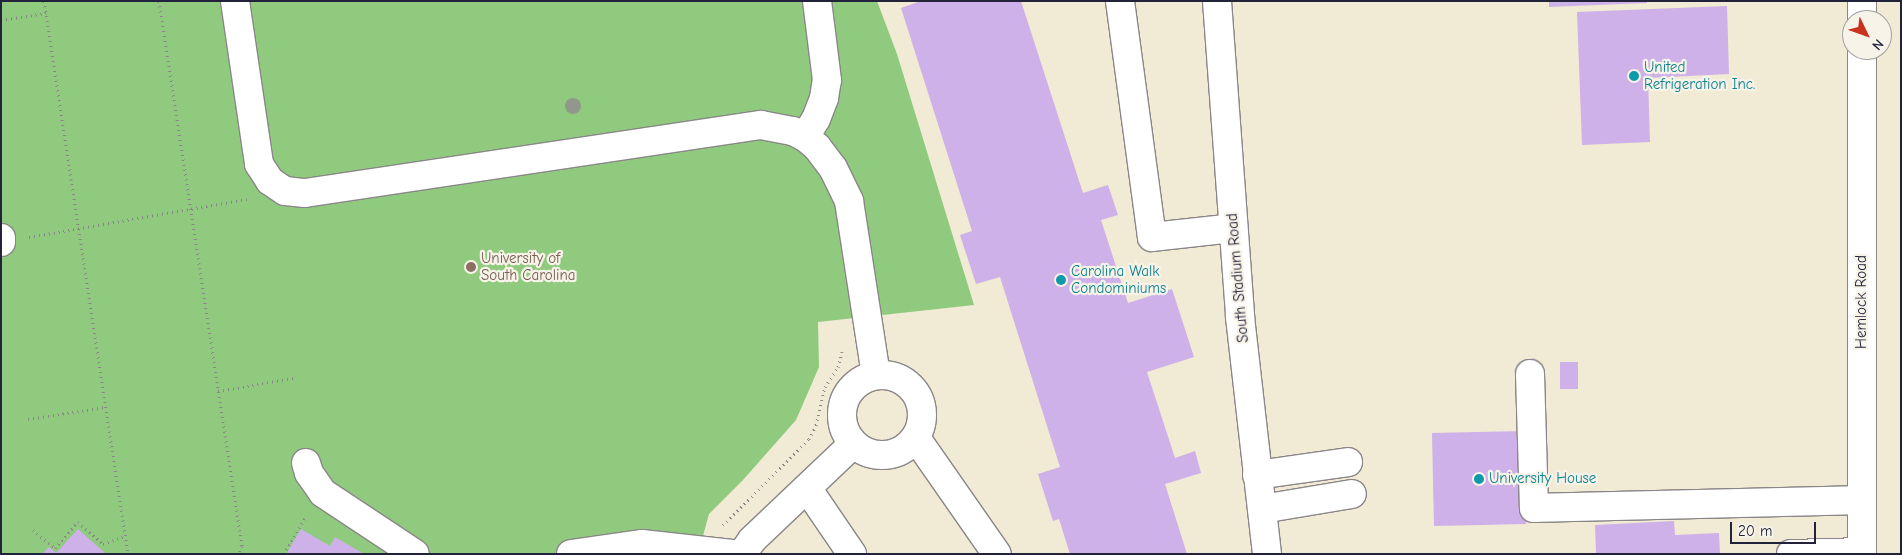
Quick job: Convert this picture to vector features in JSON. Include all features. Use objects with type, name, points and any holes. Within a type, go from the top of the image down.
[{"type":"street","points":[[235,1],[259,164],[270,181],[285,191],[305,193],[761,125],[792,130],[806,137],[827,158],[841,181],[849,201],[876,375]]},
{"type":"street","points":[[806,137],[822,105],[827,80],[817,1]]},
{"type":"street","points":[[1120,1],[1152,237],[1234,228]]},
{"type":"street","name":"South Stadium Road","points":[[1217,1],[1244,363],[1268,554]]},
{"type":"street","name":"Hemlock Road","points":[[1862,60],[1862,553]]},
{"type":"street","points":[[1530,374],[1534,508],[1862,500]]},
{"type":"street","points":[[876,375],[888,375],[900,378],[911,386],[918,396],[922,408],[922,421],[916,438],[901,451],[889,455],[876,456],[853,444],[846,434],[842,422],[842,409],[846,397],[853,386],[863,379],[876,375]]},
{"type":"street","points":[[916,438],[997,554]]},
{"type":"street","points":[[742,554],[752,540],[853,444]]},
{"type":"street","points":[[1257,475],[1348,462]]},
{"type":"street","points":[[306,463],[309,473],[323,493],[414,554]]},
{"type":"street","points":[[807,488],[852,554]]},
{"type":"street","points":[[1262,509],[1352,494]]},
{"type":"street","points":[[571,554],[642,544],[734,554]]},
{"type":"street","points":[[1791,554],[1862,553]]},
{"type":"path","points":[[44,1],[128,554]]},
{"type":"path","points":[[159,1],[242,546],[239,554]]},
{"type":"path","points":[[1,20],[46,13]]},
{"type":"path","points":[[1,241],[252,198]]},
{"type":"path","points":[[720,528],[809,439],[816,425],[825,388],[841,360],[842,347]]},
{"type":"path","points":[[218,391],[292,378]]},
{"type":"path","points":[[28,419],[106,407]]},
{"type":"path","points":[[284,554],[307,516]]},
{"type":"path","points":[[34,530],[55,548],[78,522],[103,544],[125,536]]},
{"type":"green space","name":"University of South Carolina","points":[[1,1],[877,1],[897,54],[974,305],[818,322],[819,367],[796,420],[743,480],[709,514],[698,554],[1,554]]},
{"type":"building","name":"Carolina Walk Condominiums","points":[[921,1],[1021,1],[1083,193],[1108,185],[1118,215],[1101,220],[1128,303],[1172,289],[1194,357],[1147,372],[1175,458],[1195,451],[1201,473],[1165,484],[1187,554],[1070,554],[1059,519],[1053,521],[1038,474],[1060,467],[1000,277],[976,284],[960,235],[972,231],[901,8]]},
{"type":"building","points":[[1549,1],[1647,1],[1647,3],[1549,7]]},
{"type":"building","name":"United Refrigeration Inc.","points":[[1727,6],[1729,74],[1648,78],[1650,142],[1582,145],[1577,12]]},
{"type":"building","points":[[1560,362],[1578,362],[1578,389],[1560,389]]},
{"type":"building","name":"University House","points":[[1524,431],[1526,524],[1434,526],[1432,433]]},
{"type":"building","points":[[1674,521],[1675,535],[1719,533],[1720,554],[1596,554],[1595,525]]},
{"type":"building","points":[[78,529],[106,554],[42,554],[49,547],[56,553]]},
{"type":"building","points":[[301,529],[330,546],[335,537],[364,554],[286,554]]},
{"type":"place","name":"United Refrigeration Inc.","points":[[1634,76]]},
{"type":"place","name":"University of South Carolina","points":[[471,267]]},
{"type":"place","name":"Carolina Walk Condominiums","points":[[1061,280]]},
{"type":"place","name":"University House","points":[[1479,479]]}]
